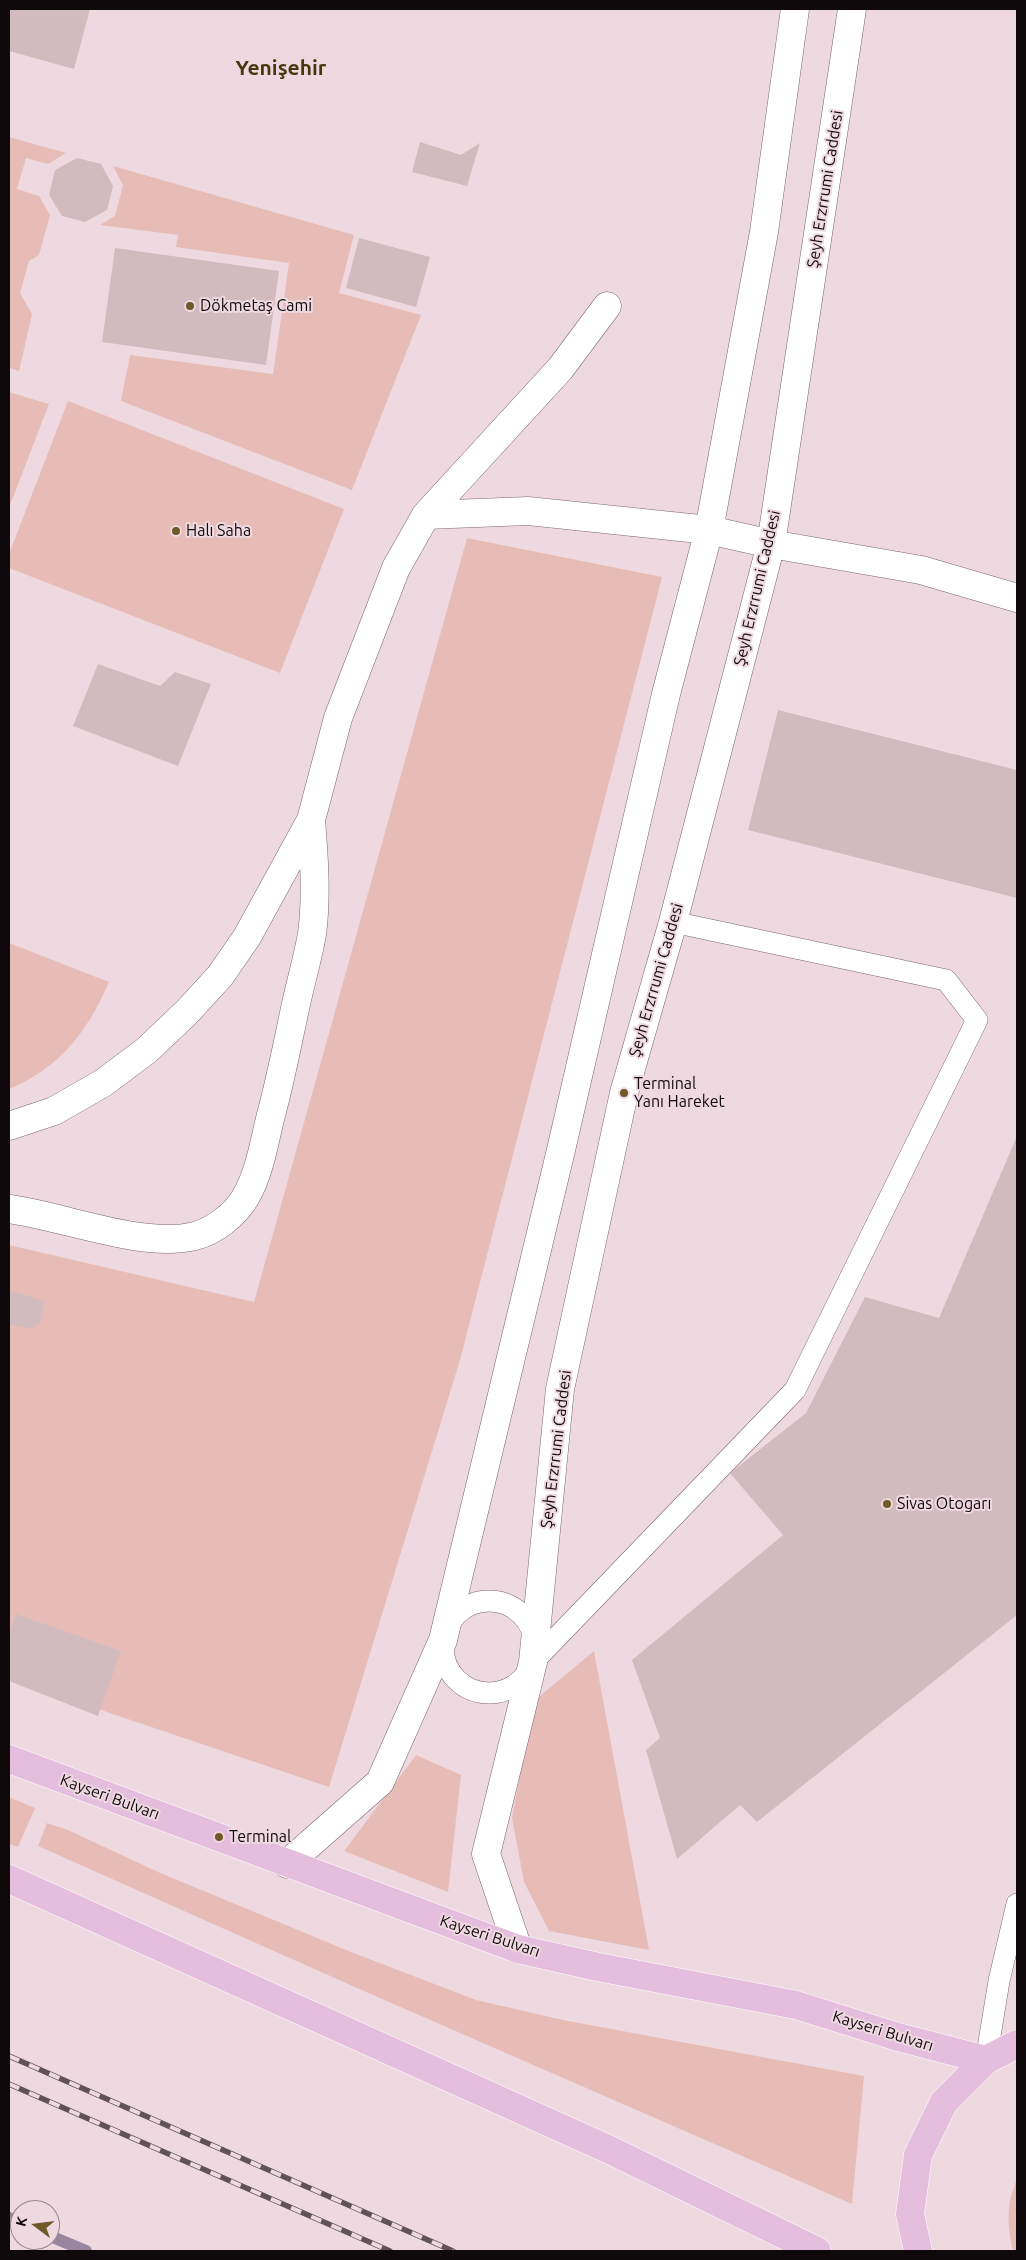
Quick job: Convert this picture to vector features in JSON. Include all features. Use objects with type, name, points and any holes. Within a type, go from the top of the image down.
[{"type":"main road","name":"Kayseri Bulvarı","points":[[9,1759],[518,1949],[598,1967],[796,2005],[898,2037],[986,2060]]},
{"type":"main road","points":[[9,1879],[610,2150],[816,2251]]},
{"type":"main road","points":[[918,2251],[910,2214],[918,2155],[944,2102],[986,2060],[1017,2044]]},
{"type":"street","points":[[287,1864],[380,1782],[443,1640],[559,1160],[666,694],[709,530],[764,232],[795,9]]},
{"type":"street","name":"Şeyh Erzrrumi Caddesi","points":[[518,1949],[486,1854],[533,1662],[560,1389],[624,1093],[673,922],[771,544],[852,9]]},
{"type":"street","points":[[9,1126],[54,1110],[103,1083],[147,1050],[188,1012],[220,976],[247,937],[311,820],[338,718],[396,568],[426,515],[560,370],[607,306]]},
{"type":"street","points":[[426,515],[528,511],[709,530],[771,544],[921,570],[1017,598]]},
{"type":"street","points":[[9,1209],[32,1212],[100,1230],[176,1239],[196,1236],[215,1227],[231,1215],[244,1200],[254,1182],[276,1096],[312,933],[315,875],[311,820]]},
{"type":"lane","points":[[533,1662],[532,1632],[525,1619],[513,1609],[499,1602],[485,1602],[470,1606],[457,1614],[448,1626],[443,1640],[444,1656],[449,1670],[458,1682],[471,1690],[486,1693],[501,1692],[515,1686],[526,1675],[533,1662],[795,1390],[976,1020],[946,980],[673,922]]},
{"type":"lane","points":[[986,2060],[999,1982],[1017,1904]]},
{"type":"shaded area","points":[[9,137],[66,153],[48,164],[26,158],[17,189],[39,196],[50,215],[39,255],[29,261],[20,293],[32,314],[19,371],[9,368]]},
{"type":"shaded area","points":[[113,166],[354,235],[339,293],[421,315],[352,490],[121,401],[130,355],[273,374],[289,263],[176,247],[178,235],[100,225],[115,216],[123,185]]},
{"type":"shaded area","points":[[9,392],[49,404],[9,508]]},
{"type":"shaded area","name":"Halı Saha","points":[[68,401],[344,509],[280,673],[9,568],[9,554]]},
{"type":"shaded area","points":[[467,538],[662,577],[460,1360],[329,1787],[9,1679],[9,1245],[254,1302]]},
{"type":"shaded area","points":[[9,943],[109,982],[101,1000],[82,1032],[58,1059],[27,1080],[9,1089]]},
{"type":"shaded area","points":[[594,1651],[649,1950],[549,1931],[524,1882],[512,1818],[534,1701]]},
{"type":"shaded area","points":[[416,1755],[461,1775],[448,1892],[344,1851]]},
{"type":"shaded area","points":[[9,1797],[35,1808],[18,1847],[9,1844]]},
{"type":"shaded area","points":[[47,1823],[68,1830],[158,1872],[351,1952],[476,2000],[563,2020],[864,2076],[852,2204],[357,1988],[38,1846]]},
{"type":"shaded area","points":[[1017,2179],[1017,2251],[1013,2251],[1009,2206]]},
{"type":"building","points":[[9,9],[90,9],[74,69],[9,51]]},
{"type":"building","points":[[420,142],[461,155],[480,143],[467,186],[412,172]]},
{"type":"building","points":[[77,158],[101,164],[113,186],[107,210],[85,222],[62,216],[49,195],[55,170]]},
{"type":"building","points":[[359,238],[430,257],[416,307],[346,288]]},
{"type":"building","name":"Dökmetaş Cami","points":[[115,248],[279,271],[266,365],[102,342]]},
{"type":"building","points":[[98,664],[160,686],[175,672],[211,684],[178,766],[73,726]]},
{"type":"building","points":[[778,710],[1017,770],[1017,898],[748,830]]},
{"type":"building","name":"Sivas Otogarı","points":[[1017,1136],[1017,1615],[757,1822],[740,1805],[677,1859],[646,1750],[660,1738],[632,1660],[783,1535],[730,1473],[806,1413],[865,1297],[939,1318]]},
{"type":"building","points":[[12,1291],[44,1301],[41,1322],[31,1329],[9,1324],[9,1292]]},
{"type":"building","points":[[16,1614],[121,1651],[98,1716],[9,1681],[9,1634]]},
{"type":"waterway","points":[[60,2240],[86,2251]]},
{"type":"railway","points":[[9,2056],[453,2251]]},
{"type":"railway","points":[[9,2084],[390,2251]]},
{"type":"place","name":"Dökmetaş Cami","points":[[190,306]]},
{"type":"place","name":"Halı Saha","points":[[176,531]]},
{"type":"place","name":"Terminal Yanı Hareket","points":[[624,1093]]},
{"type":"place","name":"Sivas Otogarı","points":[[887,1504]]},
{"type":"place","name":"Terminal","points":[[219,1837]]},
{"type":"district","name":"Yenişehir","points":[[281,68]]}]
